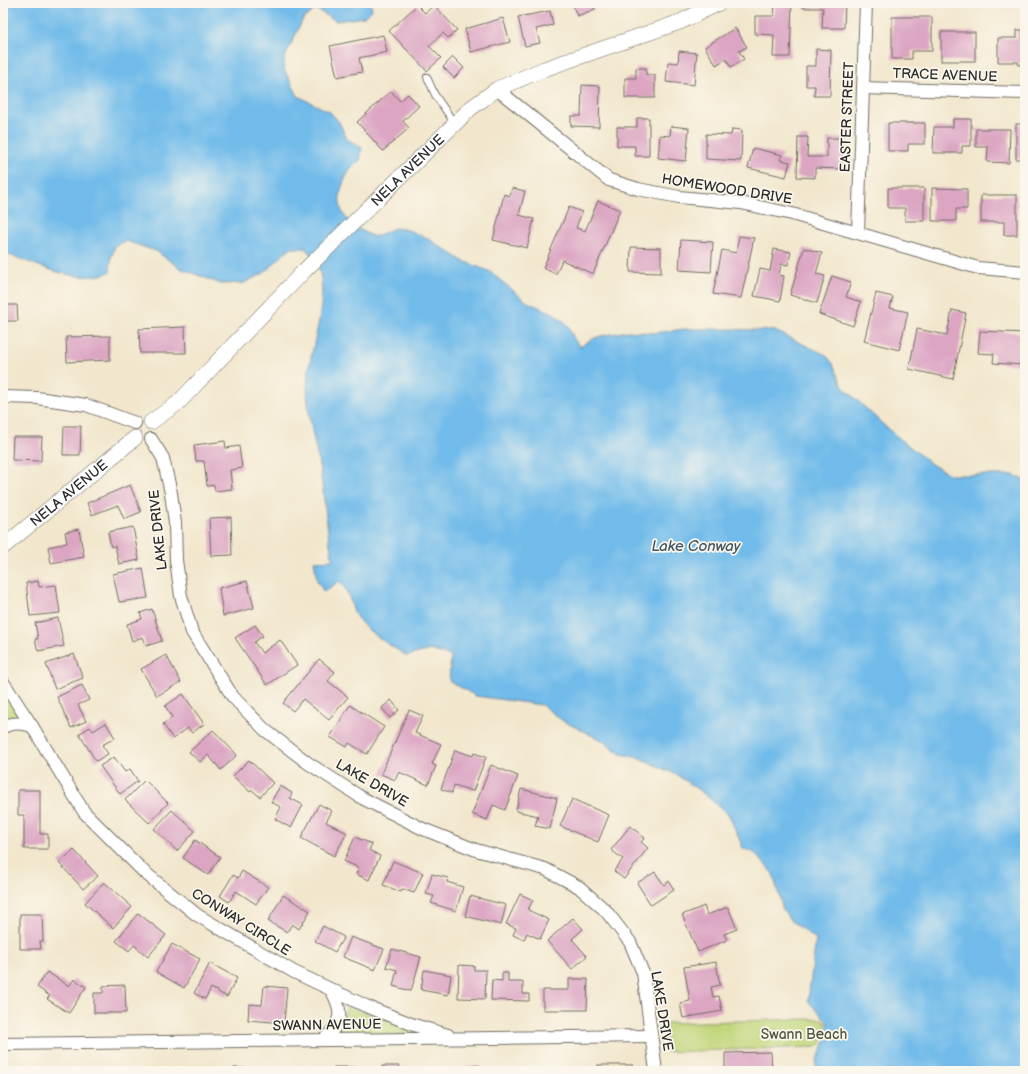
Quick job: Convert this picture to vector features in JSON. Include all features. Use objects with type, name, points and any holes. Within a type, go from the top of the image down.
[{"type":"street","name":"NELA AVENUE","points":[[152,422],[178,403],[305,270],[471,108],[498,89],[544,69],[680,22],[719,3]]},
{"type":"street","name":"EASTER STREET","points":[[858,232],[866,3]]},
{"type":"street","name":"TRACE AVENUE","points":[[863,88],[1025,93]]},
{"type":"street","name":"HOMEWOOD DRIVE","points":[[498,89],[609,180],[638,189],[679,197],[748,204],[858,232],[978,268],[1025,272]]},
{"type":"street","points":[[3,397],[37,398],[86,405],[135,423]]},
{"type":"street","points":[[141,419],[152,422],[154,433],[151,439],[144,442],[135,438],[132,430],[135,423],[141,419]]},
{"type":"street","name":"NELA AVENUE","points":[[3,548],[135,438]]},
{"type":"street","name":"LAKE DRIVE","points":[[151,439],[163,458],[171,493],[175,523],[176,560],[181,596],[192,632],[233,697],[265,730],[308,763],[362,798],[423,829],[476,850],[545,869],[579,887],[606,910],[630,942],[643,972],[656,1071]]},
{"type":"street","name":"CONWAY CIRCLE","points":[[3,682],[32,726],[84,812],[144,872],[197,915],[294,972],[331,990],[414,1025],[461,1039]]},
{"type":"street","points":[[3,727],[10,723],[21,723],[32,726]]},
{"type":"street","points":[[323,1040],[333,1032],[338,1022],[340,1012],[338,1002],[331,990]]},
{"type":"street","name":"SWANN AVENUE","points":[[3,1044],[651,1036]]},
{"type":"lane","points":[[427,77],[434,95],[455,124]]},
{"type":"green space","points":[[3,685],[20,717],[18,718],[3,721]]},
{"type":"green space","points":[[347,1006],[411,1028],[410,1034],[337,1035]]},
{"type":"green space","name":"Swann Beach","points":[[822,1019],[826,1022],[821,1043],[817,1047],[666,1052],[666,1023]]},
{"type":"water","name":"Lake Conway","points":[[3,3],[371,3],[372,10],[364,17],[336,21],[316,9],[303,19],[284,59],[284,69],[298,96],[330,112],[339,122],[347,139],[362,148],[360,160],[350,169],[343,183],[340,194],[342,211],[354,225],[374,237],[395,228],[408,230],[425,237],[463,261],[489,271],[527,302],[553,313],[567,324],[574,339],[580,347],[592,339],[601,336],[628,331],[653,333],[685,329],[729,329],[775,331],[826,355],[833,364],[843,387],[889,430],[931,464],[951,475],[1014,475],[1025,481],[1025,1071],[816,1071],[816,1063],[826,1039],[828,1022],[808,1001],[816,939],[790,920],[783,910],[773,874],[755,853],[743,848],[729,815],[703,793],[677,775],[640,758],[621,754],[603,741],[563,721],[542,705],[476,696],[449,681],[451,656],[430,650],[407,656],[363,625],[355,614],[346,590],[339,581],[324,592],[317,580],[314,561],[333,560],[321,476],[309,413],[307,387],[308,374],[320,317],[322,287],[316,260],[304,248],[290,248],[264,273],[244,283],[221,284],[180,268],[156,251],[126,241],[115,246],[111,258],[110,272],[97,276],[70,275],[56,272],[3,253]]},
{"type":"building","points":[[572,3],[593,3],[595,9],[577,16]]},
{"type":"building","points":[[775,3],[792,3],[790,57],[773,57],[774,35],[755,34],[755,16],[774,16]]},
{"type":"building","points":[[803,3],[845,3],[844,28],[822,28],[823,8],[803,8]]},
{"type":"building","points":[[417,5],[425,13],[434,5],[457,30],[448,38],[443,33],[429,46],[441,58],[427,71],[389,31]]},
{"type":"building","points":[[550,11],[553,25],[536,29],[540,43],[525,46],[518,17]]},
{"type":"building","points":[[892,17],[932,17],[932,51],[912,51],[912,59],[892,59]]},
{"type":"building","points":[[503,18],[510,42],[471,52],[465,29]]},
{"type":"building","points":[[735,28],[747,47],[739,51],[744,59],[731,67],[726,59],[716,65],[705,47]]},
{"type":"building","points":[[1017,30],[1025,30],[1025,65],[1018,65],[1018,62],[998,62],[998,38],[1017,38]]},
{"type":"building","points":[[941,32],[975,32],[975,61],[941,61]]},
{"type":"building","points":[[383,35],[387,52],[359,58],[362,72],[337,77],[330,46]]},
{"type":"building","points":[[816,49],[831,50],[830,96],[814,96],[815,86],[806,86],[806,66],[816,66]]},
{"type":"building","points":[[679,51],[697,53],[694,85],[666,82],[668,62],[678,63]]},
{"type":"building","points":[[453,57],[464,68],[454,78],[443,67]]},
{"type":"building","points":[[636,68],[646,68],[646,75],[655,75],[655,98],[625,98],[625,78],[636,78]]},
{"type":"building","points":[[582,85],[600,86],[599,127],[571,126],[571,116],[581,116]]},
{"type":"building","points":[[391,91],[400,101],[408,94],[419,106],[403,121],[409,128],[383,151],[357,122]]},
{"type":"building","points":[[637,118],[649,118],[649,156],[635,156],[635,146],[617,146],[617,127],[637,127]]},
{"type":"building","points":[[953,119],[971,119],[971,146],[962,146],[962,153],[933,153],[934,127],[953,127]]},
{"type":"building","points":[[888,123],[925,123],[925,144],[908,144],[908,151],[888,151]]},
{"type":"building","points":[[1016,124],[1025,124],[1025,159],[1016,159]]},
{"type":"building","points":[[671,126],[689,128],[686,161],[658,158],[660,135],[670,136]]},
{"type":"building","points":[[732,129],[742,130],[741,161],[706,159],[706,134],[731,135]]},
{"type":"building","points":[[976,129],[1010,129],[1009,163],[987,162],[988,147],[976,147]]},
{"type":"building","points":[[798,137],[808,137],[807,157],[827,157],[827,138],[843,138],[842,169],[815,168],[815,178],[797,177]]},
{"type":"building","points":[[753,148],[782,155],[780,160],[790,162],[786,177],[748,168]]},
{"type":"building","points":[[512,188],[525,191],[519,215],[534,219],[527,248],[493,240],[504,194],[510,196]]},
{"type":"building","points":[[888,188],[924,188],[924,221],[905,221],[905,208],[888,208]]},
{"type":"building","points":[[932,188],[967,189],[967,209],[956,209],[956,221],[932,221]]},
{"type":"building","points":[[981,195],[1017,195],[1017,235],[1004,235],[1004,222],[981,222]]},
{"type":"building","points":[[598,201],[620,210],[593,274],[562,260],[556,274],[543,268],[569,207],[582,212],[576,228],[585,231]]},
{"type":"building","points":[[739,236],[754,238],[741,298],[713,294],[722,250],[736,253]]},
{"type":"building","points":[[681,240],[713,242],[711,272],[679,270]]},
{"type":"building","points":[[631,247],[661,248],[661,273],[630,272]]},
{"type":"building","points":[[804,248],[822,253],[816,274],[825,276],[817,303],[790,295]]},
{"type":"building","points":[[774,249],[791,252],[788,265],[781,264],[779,275],[784,276],[780,301],[754,296],[760,269],[770,271]]},
{"type":"building","points":[[832,276],[851,282],[846,297],[861,302],[853,326],[819,314]]},
{"type":"building","points":[[876,293],[893,297],[890,308],[908,312],[899,350],[864,341]]},
{"type":"building","points":[[3,305],[17,305],[18,321],[3,321]]},
{"type":"building","points":[[952,310],[966,313],[953,379],[909,369],[917,329],[947,335]]},
{"type":"building","points":[[185,327],[186,353],[140,353],[139,329]]},
{"type":"building","points":[[980,331],[1025,333],[1024,365],[993,363],[994,354],[978,353]]},
{"type":"building","points":[[110,336],[110,360],[67,362],[66,337]]},
{"type":"building","points":[[64,426],[81,426],[80,455],[63,455]]},
{"type":"building","points":[[13,437],[42,437],[41,461],[12,460]]},
{"type":"building","points":[[225,441],[226,448],[239,446],[242,468],[230,470],[232,489],[215,491],[214,485],[207,486],[204,461],[196,461],[194,445]]},
{"type":"building","points":[[130,485],[141,512],[124,519],[118,505],[92,515],[87,503]]},
{"type":"building","points":[[231,517],[232,555],[211,556],[209,518]]},
{"type":"building","points":[[133,527],[139,560],[119,564],[115,546],[111,547],[108,532]]},
{"type":"building","points":[[79,529],[84,557],[51,563],[48,547],[67,543],[65,532]]},
{"type":"building","points":[[143,568],[148,598],[119,602],[113,574]]},
{"type":"building","points":[[38,581],[39,587],[56,585],[60,613],[30,616],[26,583]]},
{"type":"building","points":[[247,581],[254,608],[223,616],[219,588]]},
{"type":"building","points":[[152,609],[162,641],[146,646],[143,637],[132,641],[127,624],[142,619],[140,613]]},
{"type":"building","points":[[58,618],[64,646],[38,651],[35,639],[38,639],[35,623]]},
{"type":"building","points":[[255,625],[263,636],[254,642],[262,653],[280,640],[297,665],[267,685],[235,638]]},
{"type":"building","points":[[74,654],[83,678],[55,689],[46,664]]},
{"type":"building","points":[[166,655],[181,682],[157,696],[141,669]]},
{"type":"building","points":[[319,659],[335,672],[328,681],[348,697],[329,720],[303,699],[293,711],[283,703]]},
{"type":"building","points":[[82,685],[89,700],[78,705],[86,721],[71,728],[57,697]]},
{"type":"building","points":[[183,694],[204,724],[192,733],[188,728],[173,739],[163,724],[172,717],[165,706]]},
{"type":"building","points":[[391,700],[399,710],[390,718],[382,708]]},
{"type":"building","points":[[350,705],[384,727],[367,754],[349,743],[347,747],[330,737]]},
{"type":"building","points":[[409,710],[423,716],[415,733],[441,744],[432,764],[436,766],[428,785],[399,772],[395,780],[381,774]]},
{"type":"building","points":[[106,723],[115,738],[102,745],[108,754],[96,761],[79,734],[90,727],[93,731]]},
{"type":"building","points":[[213,730],[237,755],[221,770],[208,755],[200,762],[189,752]]},
{"type":"building","points":[[455,750],[473,756],[474,753],[486,757],[473,791],[454,785],[452,793],[441,789]]},
{"type":"building","points":[[114,757],[125,772],[130,769],[138,781],[120,794],[100,766]]},
{"type":"building","points":[[249,760],[273,783],[260,797],[252,790],[250,792],[233,776]]},
{"type":"building","points":[[491,765],[518,776],[505,810],[493,805],[487,820],[472,814]]},
{"type":"building","points":[[145,780],[168,803],[149,823],[125,800]]},
{"type":"building","points":[[280,786],[292,793],[290,798],[303,805],[291,828],[275,819],[281,807],[271,802]]},
{"type":"building","points":[[521,789],[557,798],[550,829],[535,826],[538,816],[516,811]]},
{"type":"building","points":[[18,790],[40,790],[40,834],[48,834],[48,849],[24,849],[24,815],[18,815]]},
{"type":"building","points":[[572,799],[609,815],[598,842],[560,826]]},
{"type":"building","points":[[319,804],[332,811],[326,822],[347,833],[334,856],[301,838]]},
{"type":"building","points":[[172,810],[195,831],[177,851],[154,829]]},
{"type":"building","points":[[630,826],[645,838],[641,842],[648,848],[624,879],[614,871],[623,859],[611,850]]},
{"type":"building","points":[[355,837],[372,844],[369,850],[380,856],[369,880],[356,874],[359,868],[344,861]]},
{"type":"building","points":[[195,840],[220,857],[208,875],[183,858]]},
{"type":"building","points":[[74,850],[98,876],[83,889],[59,863]]},
{"type":"building","points":[[393,861],[423,873],[414,893],[402,889],[401,892],[383,885]]},
{"type":"building","points":[[242,871],[268,887],[256,904],[236,891],[229,902],[220,896],[233,875],[238,878]]},
{"type":"building","points":[[655,872],[664,885],[669,881],[674,890],[651,905],[637,883]]},
{"type":"building","points":[[432,874],[448,878],[447,882],[463,887],[456,911],[431,903],[434,896],[426,894]]},
{"type":"building","points":[[104,882],[132,907],[113,928],[85,903]]},
{"type":"building","points":[[520,894],[533,900],[528,910],[549,920],[540,939],[527,933],[524,940],[513,935],[516,928],[506,924]]},
{"type":"building","points":[[283,895],[310,911],[299,929],[292,924],[287,932],[268,921]]},
{"type":"building","points":[[470,896],[506,905],[501,925],[465,916]]},
{"type":"building","points":[[704,906],[707,915],[728,907],[737,929],[724,934],[727,940],[698,952],[682,915]]},
{"type":"building","points":[[138,913],[166,935],[148,957],[134,945],[129,951],[116,941]]},
{"type":"building","points":[[20,914],[42,914],[43,941],[40,941],[41,949],[20,949]]},
{"type":"building","points":[[573,918],[583,929],[572,939],[587,956],[572,969],[547,941]]},
{"type":"building","points":[[323,926],[344,937],[335,952],[315,941]]},
{"type":"building","points":[[351,937],[384,949],[375,970],[343,957]]},
{"type":"building","points":[[172,944],[200,959],[184,988],[156,972]]},
{"type":"building","points":[[392,949],[421,957],[411,991],[393,986],[397,970],[386,967]]},
{"type":"building","points":[[716,962],[720,985],[711,987],[713,997],[719,996],[722,1011],[683,1018],[680,1003],[690,1001],[684,967]]},
{"type":"building","points":[[210,963],[237,978],[227,997],[211,988],[205,999],[194,993]]},
{"type":"building","points":[[459,965],[474,966],[474,970],[486,970],[485,999],[458,998]]},
{"type":"building","points":[[424,970],[451,975],[448,995],[421,990]]},
{"type":"building","points":[[47,972],[69,986],[74,979],[86,987],[69,1013],[47,999],[50,996],[37,987]]},
{"type":"building","points":[[502,973],[508,973],[508,982],[523,982],[523,994],[529,994],[529,1001],[491,1000],[492,980],[502,981]]},
{"type":"building","points":[[569,979],[588,979],[587,1010],[543,1010],[543,990],[569,990]]},
{"type":"building","points":[[125,985],[126,1013],[94,1013],[94,993],[103,993],[103,986]]},
{"type":"building","points":[[264,986],[287,988],[284,1023],[248,1020],[249,1004],[262,1005]]},
{"type":"building","points":[[771,1052],[772,1071],[725,1071],[725,1053]]},
{"type":"building","points":[[598,1065],[633,1065],[633,1071],[598,1071]]},
{"type":"building","points":[[382,1066],[399,1066],[398,1071],[382,1071]]},
{"type":"building","points":[[468,1066],[480,1066],[480,1071],[468,1071]]},
{"type":"building","points":[[334,1067],[355,1067],[355,1071],[334,1071]]},
{"type":"building","points":[[234,1068],[254,1068],[254,1071],[234,1071]]},
{"type":"building","points":[[586,1068],[586,1071],[552,1071],[552,1069]]},
{"type":"building","points":[[277,1069],[289,1069],[289,1071],[277,1071]]}]
